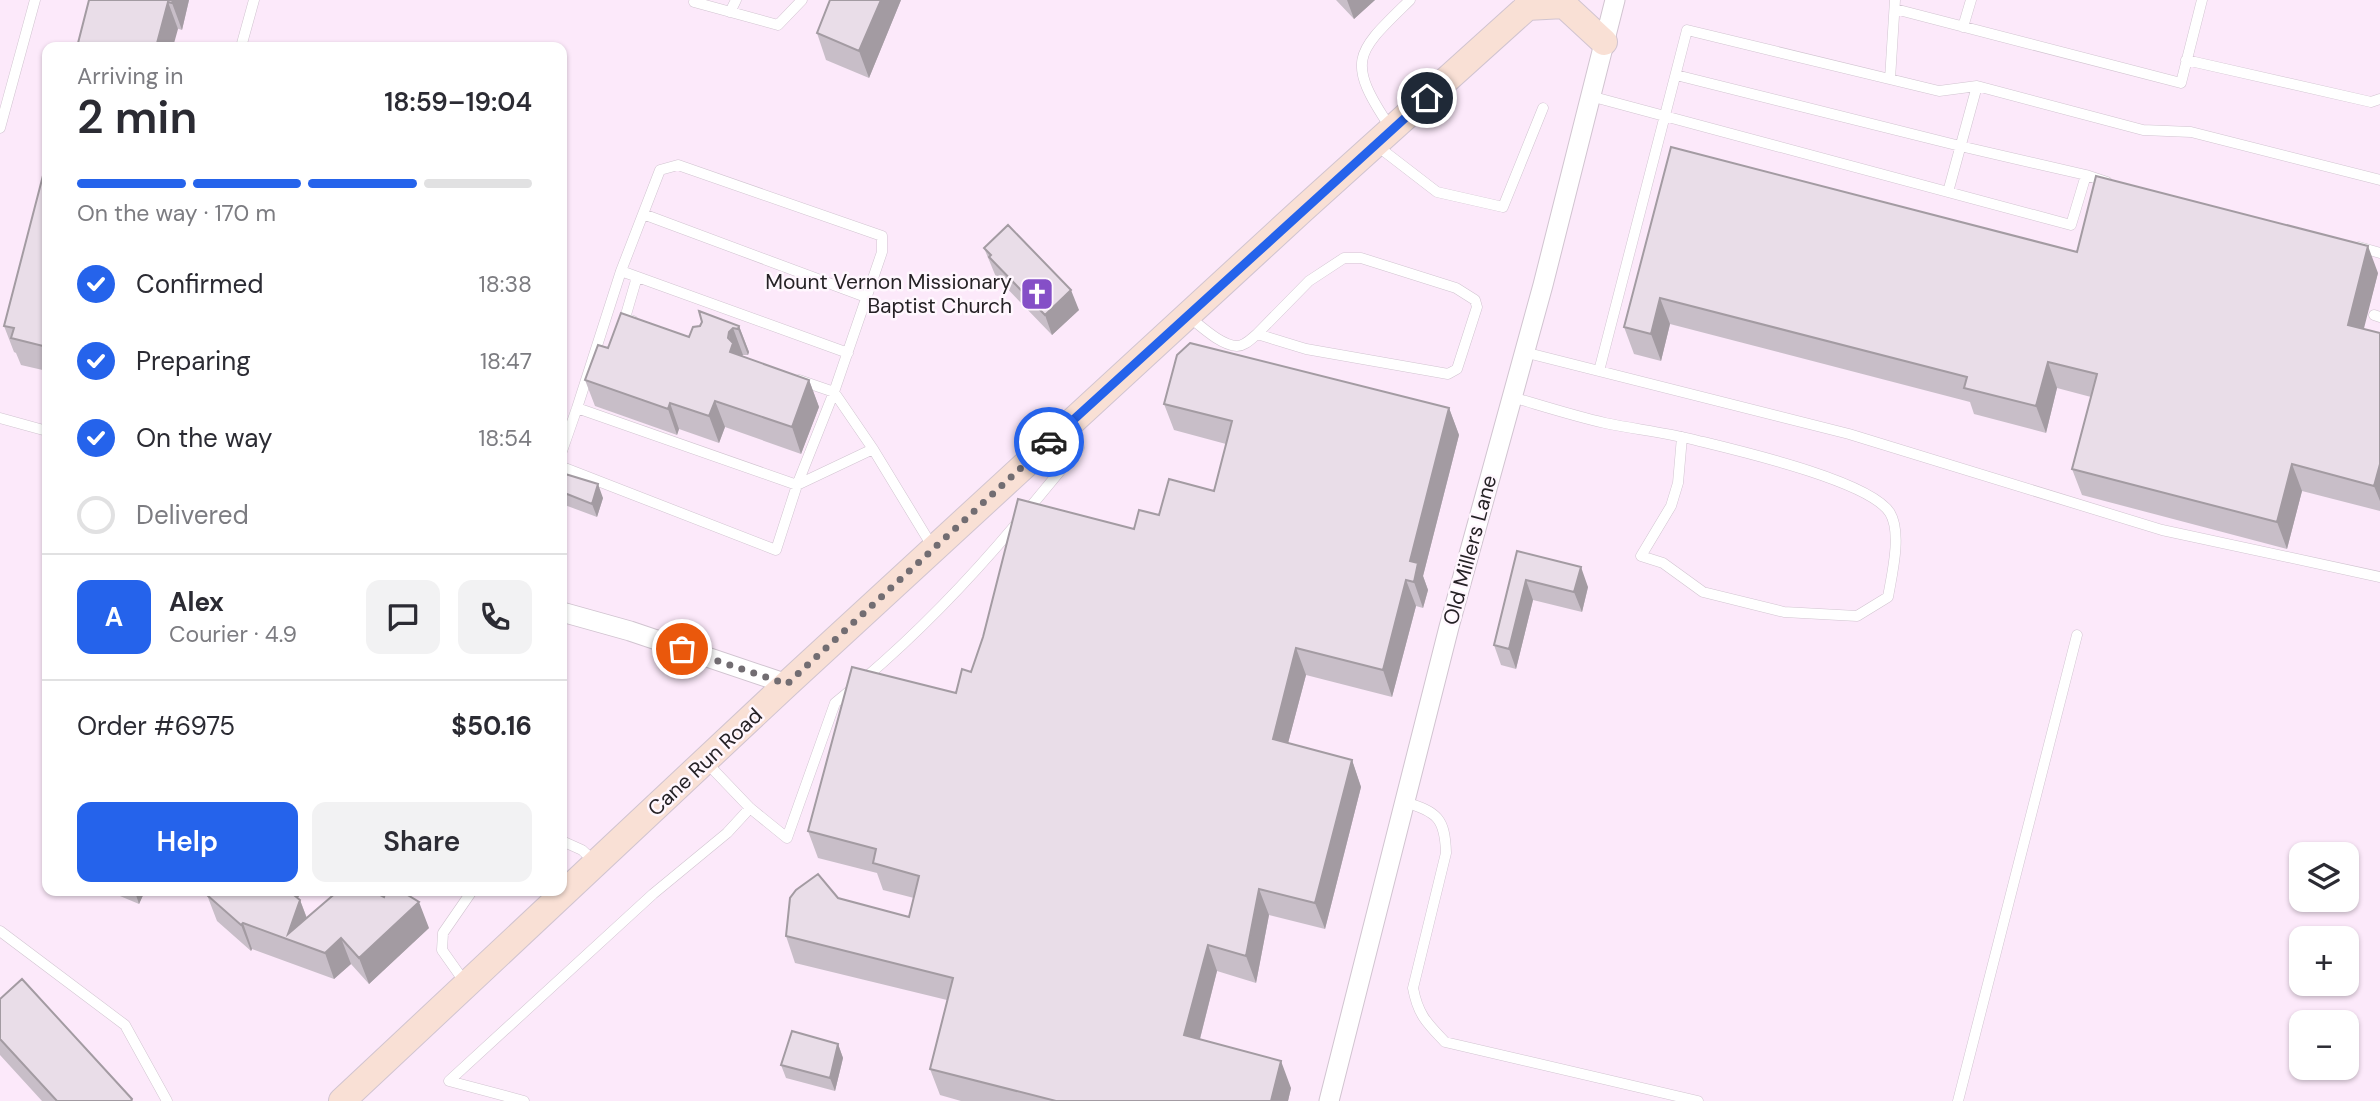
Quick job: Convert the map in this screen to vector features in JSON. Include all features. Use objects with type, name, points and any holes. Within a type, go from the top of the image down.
[{"type":"main road","name":"Cane Run Road","points":[[567,890],[934,548],[1530,3]]},
{"type":"main road","points":[[1530,3],[1564,5],[1604,42]]},
{"type":"main road","name":"Cane Run Road","points":[[342,1101],[561,896]]},
{"type":"street","name":"Old Millers Lane","points":[[1329,1101],[1456,601],[1615,0]]},
{"type":"street","points":[[567,613],[630,631],[787,684]]},
{"type":"lane","points":[[0,128],[35,0]]},
{"type":"lane","points":[[242,42],[254,0]]},
{"type":"lane","points":[[730,12],[736,0]]},
{"type":"lane","points":[[692,1],[778,25],[802,0]]},
{"type":"lane","points":[[1410,0],[1370,40],[1362,55],[1363,77],[1384,137],[1437,192],[1503,207],[1543,108]]},
{"type":"lane","points":[[1963,27],[1971,0]]},
{"type":"lane","points":[[1890,79],[1895,4],[1963,27],[2181,83],[2202,0]]},
{"type":"lane","points":[[1599,371],[1687,30],[1940,91],[1978,86],[2143,130],[2190,132],[2380,180]]},
{"type":"lane","points":[[2186,60],[2371,102],[2380,99]]},
{"type":"lane","points":[[1676,75],[2086,175],[2119,186]]},
{"type":"lane","points":[[1948,192],[1978,86]]},
{"type":"lane","points":[[1590,96],[2071,225],[2086,175]]},
{"type":"lane","points":[[567,437],[621,271],[660,170],[678,165],[882,236],[882,252],[848,353],[797,485],[776,550],[567,469]]},
{"type":"lane","points":[[643,214],[866,297]]},
{"type":"lane","points":[[2354,246],[2380,253]]},
{"type":"lane","points":[[1187,316],[1224,342],[1238,346],[1246,344],[1309,281],[1344,258],[1361,258],[1455,288],[1475,300],[1477,306],[1457,369],[1448,374],[1329,354],[1257,334]]},
{"type":"lane","points":[[621,271],[848,353]]},
{"type":"lane","points":[[637,277],[625,318],[648,326]]},
{"type":"lane","points":[[1524,352],[1849,434],[2162,530],[2380,576]]},
{"type":"lane","points":[[783,375],[834,392],[934,548]]},
{"type":"lane","points":[[1511,397],[1606,423],[1682,437],[1828,477],[1882,503],[1890,513],[1895,527],[1888,597],[1857,616],[1784,612],[1703,592],[1663,563],[1641,556],[1671,506],[1678,483],[1682,437]]},
{"type":"lane","points":[[577,408],[797,485],[873,449]]},
{"type":"lane","points":[[0,418],[42,430]]},
{"type":"lane","points":[[705,761],[750,808],[787,838],[835,704],[895,653],[983,564],[1079,448],[1078,440],[1066,427]]},
{"type":"lane","points":[[1958,1101],[2077,635]]},
{"type":"lane","points":[[1405,803],[1427,809],[1439,818],[1445,835],[1446,853],[1413,988],[1416,1005],[1423,1019],[1445,1042],[1698,1101]]},
{"type":"lane","points":[[524,1101],[449,1081],[653,894],[727,833],[750,808]]},
{"type":"lane","points":[[567,843],[582,850],[596,863]]},
{"type":"lane","points":[[467,984],[442,950],[443,933],[469,896]]},
{"type":"lane","points":[[0,931],[125,1025],[167,1101]]},
{"type":"shaded area","points":[[0,0],[2380,0],[2380,1101],[0,1101]]},
{"type":"building","points":[[89,0],[173,0],[172,3],[168,2],[157,42],[78,42]]},
{"type":"building","points":[[830,0],[881,0],[859,51],[817,33]]},
{"type":"building","points":[[1671,147],[2077,252],[2096,176],[2368,246],[2348,325],[2380,333],[2380,464],[2374,486],[2292,464],[2277,522],[2072,469],[2097,374],[2048,362],[2036,406],[1964,388],[1967,377],[1660,298],[1651,334],[1624,327]]},
{"type":"building","points":[[42,179],[42,346],[11,338],[14,328],[4,326]]},
{"type":"building","points":[[1008,225],[1071,290],[1045,315],[989,257],[991,255],[984,248]]},
{"type":"building","points":[[699,311],[739,326],[729,332],[728,338],[733,343],[730,352],[809,380],[792,427],[715,401],[709,416],[670,403],[668,409],[585,380],[598,345],[608,348],[621,313],[689,337],[693,327],[700,326],[702,322]]},
{"type":"building","points":[[1190,343],[1449,408],[1410,561],[1418,563],[1414,582],[1406,580],[1383,670],[1296,648],[1273,739],[1352,760],[1315,903],[1259,889],[1246,956],[1208,945],[1184,1035],[1281,1061],[1271,1101],[1056,1101],[930,1069],[953,978],[786,936],[790,898],[796,890],[818,874],[838,898],[909,917],[919,876],[873,863],[876,849],[808,831],[852,667],[956,693],[962,669],[971,672],[983,637],[1018,499],[1134,529],[1139,510],[1159,515],[1169,479],[1214,491],[1232,421],[1164,404],[1177,355]]},
{"type":"building","points":[[567,475],[598,484],[592,504],[567,494]]},
{"type":"building","points":[[1517,551],[1581,567],[1574,592],[1526,580],[1509,649],[1494,645]]},
{"type":"building","points":[[208,896],[295,896],[300,900],[288,934],[332,896],[409,896],[419,902],[359,958],[341,938],[325,953],[243,923],[241,925]]},
{"type":"building","points":[[22,979],[131,1101],[57,1101],[0,1039],[0,999]]},
{"type":"building","points":[[792,1031],[838,1044],[830,1078],[781,1065]]},
{"type":"way so far","points":[[682,649],[787,684],[1049,442]]},
{"type":"place","name":"Mount Vernon Missionary Baptist Church","points":[[1037,294]]},
{"type":"route","points":[[1049,442],[1427,98]]}]
